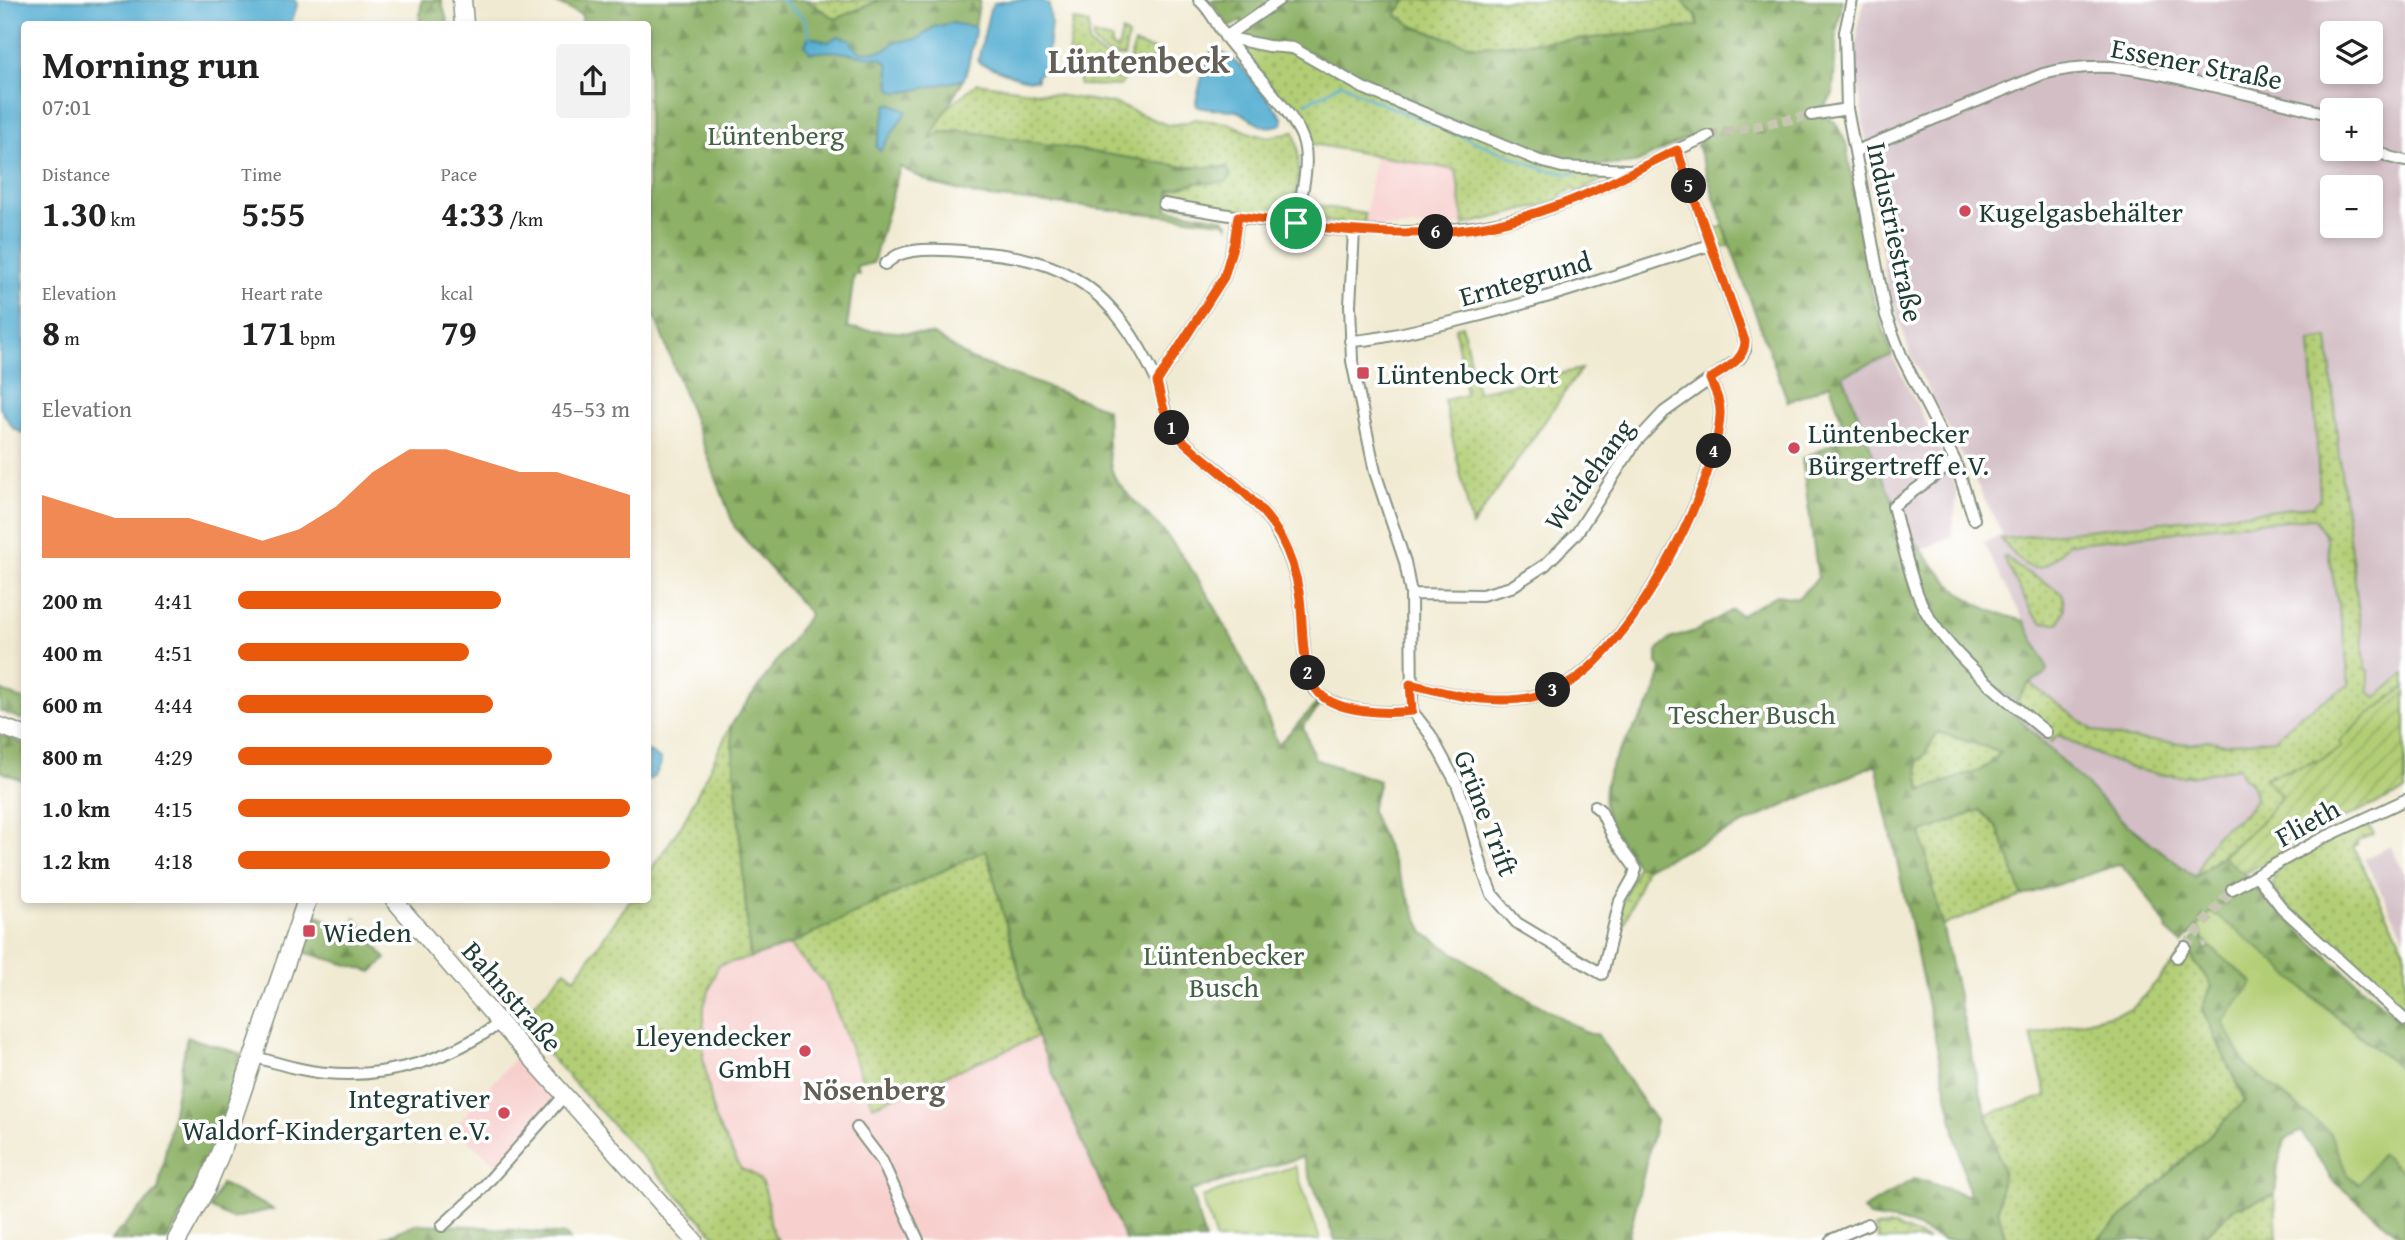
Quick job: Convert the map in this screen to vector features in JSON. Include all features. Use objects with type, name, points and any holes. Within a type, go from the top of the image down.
[{"type":"main road","points":[[462,0],[464,21]]},
{"type":"main road","points":[[0,726],[21,734]]},
{"type":"main road","points":[[177,1240],[205,1190],[223,1146],[306,903]]},
{"type":"main road","name":"Bahnstraße","points":[[397,903],[694,1240]]},
{"type":"street","points":[[1199,0],[1208,8],[1225,37],[1288,113],[1301,135],[1305,159],[1296,223]]},
{"type":"street","points":[[1225,37],[1279,0]]},
{"type":"street","name":"Industriestraße","points":[[1852,0],[1845,32],[1847,109],[1886,316],[1901,355],[1955,461],[1974,519]]},
{"type":"street","points":[[1225,37],[1293,48],[1363,88],[1540,161],[1562,167],[1633,170]]},
{"type":"street","name":"Essener Straße","points":[[1856,151],[2043,74],[2066,68],[2102,65],[2137,68],[2320,112]]},
{"type":"street","points":[[1811,115],[1847,109]]},
{"type":"street","points":[[1164,204],[1354,231],[1453,231],[1483,226],[1557,206],[1709,136]]},
{"type":"street","name":"Weidehang","points":[[1411,594],[1482,595],[1511,587],[1545,565],[1577,533],[1635,443],[1664,412],[1740,358],[1745,351],[1745,341],[1677,150]]},
{"type":"street","points":[[2383,154],[2405,161]]},
{"type":"street","points":[[1157,382],[1224,277],[1232,252],[1238,216]]},
{"type":"street","points":[[885,264],[899,254],[936,249],[1010,254],[1055,267],[1081,282],[1113,310],[1130,331],[1157,382],[1171,427],[1181,440],[1248,495],[1280,537],[1300,594],[1307,671],[1312,685],[1332,703],[1346,707],[1389,713],[1412,711],[1411,594],[1405,562],[1375,472],[1350,341],[1354,231]]},
{"type":"street","name":"Erntegrund","points":[[1350,341],[1457,322],[1710,245]]},
{"type":"street","points":[[1410,684],[1468,699],[1508,701],[1534,697],[1565,685],[1592,666],[1629,624],[1659,577],[1691,513],[1715,449],[1720,414],[1720,402],[1710,379]]},
{"type":"street","points":[[1955,461],[1893,506],[1918,595],[1938,629],[1964,660],[2046,732]]},
{"type":"street","name":"Grüne Trift","points":[[1412,711],[1430,734],[1457,784],[1492,894],[1517,923],[1602,974],[1620,901],[1636,869],[1613,837],[1601,811],[1595,806]]},
{"type":"street","name":"Flieth","points":[[2232,889],[2317,841],[2405,800]]},
{"type":"street","points":[[2257,876],[2282,908],[2405,1020]]},
{"type":"street","points":[[2177,957],[2185,947]]},
{"type":"street","points":[[252,1056],[324,1073],[382,1072],[447,1054],[500,1023]]},
{"type":"street","name":"Bahnstraße","points":[[443,1226],[478,1193],[565,1095]]},
{"type":"street","points":[[857,1128],[882,1161],[918,1240]]},
{"type":"street","points":[[1831,1240],[1868,1224]]},
{"type":"shaded area","points":[[1865,0],[2405,0],[2405,687],[2366,717],[2222,856],[2196,877],[2124,822],[1967,668],[2029,683],[2044,675],[2044,660],[1983,542],[2003,535],[1911,356],[1887,284],[1870,179],[1856,65],[1858,23]]},
{"type":"shaded area","points":[[1375,155],[1457,170],[1464,225],[1364,227]]},
{"type":"shaded area","points":[[1892,355],[1952,475],[1957,491],[1952,537],[1922,549],[1892,498],[1843,375]]},
{"type":"shaded area","points":[[2390,846],[2405,874],[2405,938],[2364,859]]},
{"type":"shaded area","points":[[789,945],[826,985],[873,1106],[1037,1037],[1125,1240],[778,1240],[773,1234],[767,1190],[741,1169],[715,1120],[703,1058],[704,1006],[718,965]]},
{"type":"shaded area","name":"Integrativer Waldorf-Kindergarten e.V.","points":[[516,1056],[555,1099],[497,1166],[454,1128]]},
{"type":"green space","points":[[422,0],[441,0],[447,21],[419,21]]},
{"type":"green space","name":"Lüntenbecker Busch","points":[[550,0],[805,0],[836,19],[880,0],[980,0],[966,75],[929,140],[940,133],[959,130],[1185,167],[1227,167],[1231,176],[1225,182],[1196,183],[1170,190],[1167,209],[1221,218],[1228,223],[1228,226],[1225,222],[980,196],[934,184],[900,167],[873,263],[857,267],[859,275],[854,275],[847,328],[934,335],[971,359],[1107,409],[1109,454],[1115,478],[1165,533],[1216,608],[1256,689],[1278,745],[1319,701],[1322,704],[1303,726],[1315,759],[1379,781],[1371,811],[1424,933],[1504,985],[1590,1034],[1597,1034],[1656,1121],[1628,1240],[1335,1240],[1302,1157],[1191,1191],[1205,1240],[1125,1240],[1037,1037],[986,850],[789,945],[750,958],[731,725],[810,614],[735,528],[651,307],[651,21],[582,21],[582,15]]},
{"type":"green space","points":[[805,0],[880,0],[836,19]]},
{"type":"green space","name":"Tescher Busch","points":[[1211,0],[1407,0],[1396,15],[1415,27],[1478,46],[1585,39],[1698,26],[1696,16],[1681,0],[1843,0],[1837,29],[1833,94],[1823,109],[1825,116],[1835,122],[1846,143],[1870,288],[1892,355],[1843,375],[1890,494],[1923,552],[1943,576],[1972,601],[2024,621],[2047,670],[2044,675],[2029,683],[2017,701],[1971,672],[2124,822],[2195,877],[2222,856],[2244,874],[2252,886],[2405,1025],[2405,1077],[2399,1068],[2211,911],[2182,944],[2167,931],[2145,893],[2121,864],[2022,896],[1997,827],[1980,810],[1921,833],[1980,1092],[2003,1172],[1998,1211],[2006,1240],[1943,1240],[1906,1223],[1869,1217],[1863,1210],[1915,1178],[1969,1196],[1876,764],[1646,868],[1637,866],[1617,837],[1608,819],[1605,804],[1608,774],[1656,689],[1661,668],[1657,664],[1657,651],[1670,639],[1698,630],[1732,610],[1741,615],[1776,595],[1798,598],[1818,578],[1802,459],[1838,441],[1841,418],[1830,384],[1788,402],[1730,245],[1697,145],[1709,131],[1700,132],[1638,162],[1627,164],[1586,166],[1546,160],[1366,85],[1311,53],[1242,37],[1242,20],[1228,28]],"holes":[[[1938,732],[2001,752],[1987,767],[1921,791],[1917,762]]]},
{"type":"green space","points":[[1407,0],[1681,0],[1697,16],[1698,26],[1585,39],[1478,46],[1415,27],[1395,14]]},
{"type":"green space","points":[[1073,20],[1089,24],[1089,44],[1104,57],[1122,64],[1124,80],[1120,86],[1079,85],[1079,73],[1066,70]]},
{"type":"green space","points":[[1122,32],[1128,36],[1124,57],[1107,54],[1093,41],[1093,35],[1112,40],[1111,47],[1118,49]]},
{"type":"green space","points":[[1135,44],[1154,50],[1145,79],[1136,79],[1129,75],[1128,64]]},
{"type":"green space","points":[[1245,45],[1290,52],[1610,173],[1610,176],[1577,193],[1575,189],[1561,194],[1562,199],[1464,225],[1456,170],[1313,144],[1302,125],[1240,48]]},
{"type":"green space","points":[[977,83],[1116,104],[1167,125],[1186,123],[1194,119],[1228,123],[1267,137],[1294,132],[1298,172],[1291,212],[1283,216],[1169,204],[1172,178],[958,131],[940,133],[928,139],[935,118]]},
{"type":"green space","points":[[1304,203],[1365,214],[1364,227],[1309,219],[1303,211]]},
{"type":"green space","points":[[1724,226],[1730,245],[1715,250],[1709,231]]},
{"type":"green space","points":[[1462,325],[1477,392],[1581,369],[1472,526],[1444,400],[1466,395],[1455,328]]},
{"type":"green space","points":[[2328,338],[2339,457],[2366,669],[2369,670],[2369,691],[2376,698],[2405,673],[2405,687],[2366,717],[2342,747],[2323,759],[2266,777],[2282,796],[2260,823],[2196,877],[2213,839],[2256,799],[2252,785],[2242,777],[2239,767],[2180,776],[2132,768],[2059,735],[2051,742],[2018,710],[2016,701],[2029,683],[2093,730],[2127,739],[2192,744],[2207,740],[2224,744],[2275,739],[2300,715],[2349,685],[2345,643],[2325,534],[2314,518],[2203,527],[2068,544],[2048,563],[2033,568],[2019,559],[2001,539],[2313,506],[2320,497],[2310,341]]},
{"type":"green space","points":[[2003,557],[2063,595],[2064,610],[2059,623],[2042,623],[2032,613]]},
{"type":"green space","points":[[2405,687],[2405,791],[2325,826],[2244,874],[2222,856],[2260,823],[2282,796],[2265,778],[2323,759],[2342,747],[2339,742]]},
{"type":"green space","points":[[0,690],[21,699],[21,719],[0,711]]},
{"type":"green space","points":[[731,725],[750,958],[718,965],[704,1006],[703,1058],[715,1120],[741,1169],[761,1181],[770,1221],[778,1240],[719,1240],[518,1022],[565,970],[575,978],[628,903],[651,903],[651,870],[683,823]]},
{"type":"green space","points":[[1937,732],[2001,751],[1988,767],[1921,791],[1917,762],[1923,757]]},
{"type":"green space","points":[[0,735],[21,743],[21,780],[0,771]]},
{"type":"green space","points":[[1981,809],[1997,827],[2022,896],[1941,926],[1921,832]]},
{"type":"green space","points":[[2367,821],[2374,834],[2357,841],[2358,844],[2353,847],[2405,950],[2405,1016],[2314,933],[2278,897],[2273,886],[2274,875],[2279,868],[2318,843]]},
{"type":"green space","points":[[986,849],[1037,1037],[873,1106],[826,985],[789,945]]},
{"type":"green space","points":[[1637,866],[1646,868],[1610,961],[1623,901]]},
{"type":"green space","points":[[2211,911],[2271,958],[2312,997],[2399,1068],[2405,1077],[2405,1173],[2381,1154],[2359,1184],[2348,1175],[2329,1132],[2245,1064],[2223,1022],[2253,983],[2204,941],[2198,927]]},
{"type":"green space","points":[[316,914],[339,927],[331,939],[348,942],[355,918],[386,959],[372,972],[300,951],[311,935]]},
{"type":"green space","points":[[2199,932],[2206,950],[2210,947],[2253,983],[2245,1064],[2329,1132],[2348,1175],[2358,1184],[2381,1154],[2405,1173],[2405,1240],[2333,1181],[2301,1131],[2285,1140],[2278,1165],[2275,1195],[2236,1207],[2199,1240],[2097,1240],[2245,1101],[2202,1008],[2212,986],[2186,949]]},
{"type":"green space","points":[[2186,949],[2212,986],[2202,1009],[2245,1101],[2097,1240],[2006,1240],[1998,1211],[2003,1172],[1987,1114],[2047,1096],[2031,1035],[2132,1009]]},
{"type":"green space","points":[[187,1037],[245,1055],[218,1143],[187,1207],[167,1240],[110,1240],[158,1191]]},
{"type":"green space","points":[[1295,1166],[1320,1240],[1216,1240],[1202,1197]]},
{"type":"green space","points":[[221,1184],[273,1209],[232,1219],[210,1208]]},
{"type":"green space","points":[[2275,1195],[2277,1240],[2199,1240],[2236,1207]]},
{"type":"green space","points":[[415,1224],[566,1235],[570,1240],[378,1240]]},
{"type":"green space","points":[[1895,1226],[1928,1240],[1879,1240],[1875,1227]]},
{"type":"water","points":[[0,0],[296,0],[292,21],[21,21],[21,432],[13,428],[0,408]]},
{"type":"water","points":[[1042,0],[1049,5],[1051,23],[1047,59],[1037,80],[1016,77],[978,61],[990,9],[994,3]]},
{"type":"water","points":[[951,23],[976,27],[966,75],[962,80],[905,92],[896,92],[890,88],[888,64],[881,58],[837,52],[810,53],[805,45],[809,36],[828,42],[838,36],[850,39],[861,52],[881,51],[895,42],[918,39],[934,27]]},
{"type":"water","points":[[1213,50],[1231,59],[1251,78],[1283,119],[1282,124],[1267,127],[1236,111],[1197,106],[1206,59]]},
{"type":"water","points":[[887,104],[907,111],[880,151],[876,147]]},
{"type":"water","points":[[651,753],[661,760],[651,779]]},
{"type":"waterway","name":"Lüntenbeck","points":[[781,0],[804,18],[810,37]]},
{"type":"waterway","points":[[1306,103],[1342,83],[1370,99],[1540,168],[1567,174],[1577,173]]},
{"type":"tunnel","points":[[1709,136],[1811,115]]},
{"type":"tunnel","points":[[2185,947],[2232,889]]},
{"type":"place","name":"Kugelgasbehälter","points":[[1965,211]]},
{"type":"place","name":"Lüntenbeck Ort","points":[[1363,373]]},
{"type":"place","name":"Lüntenbecker Bürgertreff e.V.","points":[[1794,448]]},
{"type":"place","name":"Wieden","points":[[309,931]]},
{"type":"place","name":"Lleyendecker GmbH","points":[[805,1051]]},
{"type":"place","name":"Integrativer Waldorf-Kindergarten e.V.","points":[[504,1113]]},
{"type":"district","name":"Lüntenbeck","points":[[1139,60]]},
{"type":"district","name":"Nösenberg","points":[[874,1089]]},
{"type":"route","points":[[1677,150],[1745,341],[1745,351],[1740,358],[1710,379],[1720,402],[1715,449],[1691,513],[1659,577],[1629,624],[1592,666],[1565,685],[1534,697],[1508,701],[1468,699],[1410,684],[1412,711],[1389,713],[1332,703],[1312,685],[1307,671],[1300,594],[1280,537],[1248,495],[1181,440],[1171,427],[1157,382],[1224,277],[1230,261],[1238,216],[1296,223],[1354,231],[1421,233],[1483,226],[1557,206],[1677,150]]},
{"type":"park label","name":"Lüntenberg","points":[[776,134]]}]
